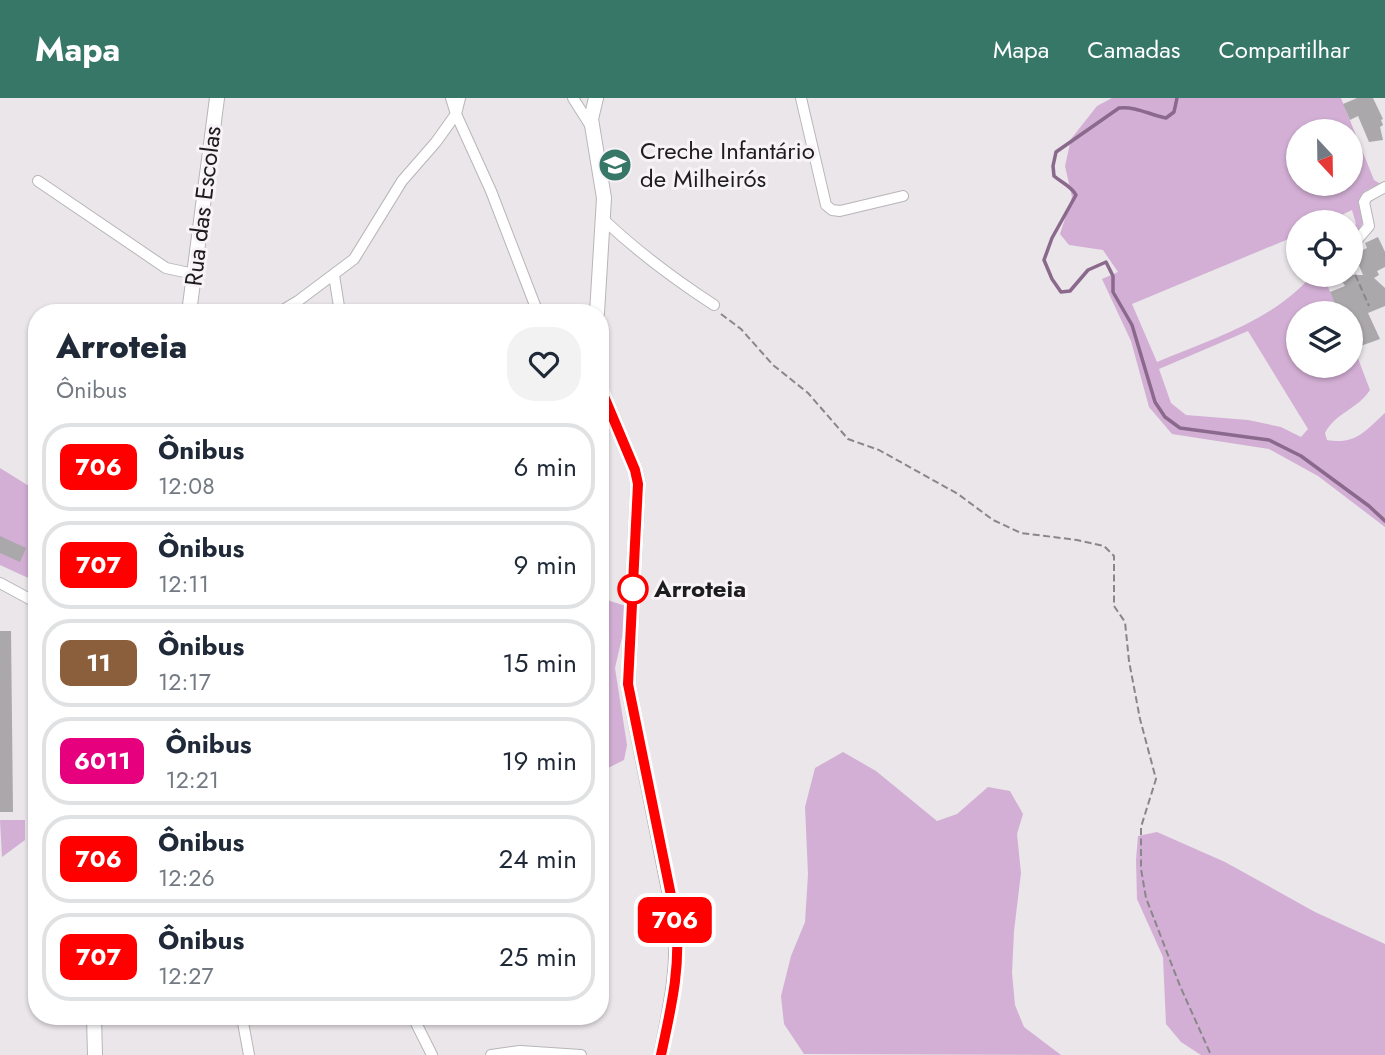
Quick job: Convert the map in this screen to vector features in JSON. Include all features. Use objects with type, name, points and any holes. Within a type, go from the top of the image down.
[{"type":"main road","name":"Rua das Escolas","points":[[190,304],[217,98]]},
{"type":"main road","points":[[596,98],[591,112],[592,128],[604,198],[598,304]]},
{"type":"main road","points":[[609,408],[635,470],[638,484],[628,684],[676,920],[679,951],[677,978],[661,1055]]},
{"type":"main road","points":[[94,1025],[95,1055]]},
{"type":"street","points":[[452,98],[456,114],[491,191],[535,304]]},
{"type":"street","points":[[291,304],[354,259],[402,181],[456,114],[460,98]]},
{"type":"street","points":[[573,98],[592,128]]},
{"type":"street","points":[[801,98],[826,205],[832,210],[840,211],[902,196]]},
{"type":"street","points":[[38,181],[166,268],[194,274]]},
{"type":"street","points":[[1363,232],[1368,226],[1364,202],[1385,187]]},
{"type":"street","points":[[604,220],[678,282],[714,305]]},
{"type":"street","points":[[334,275],[339,304]]},
{"type":"street","points":[[0,583],[28,598]]},
{"type":"street","points":[[243,1025],[249,1055]]},
{"type":"street","points":[[417,1025],[432,1055]]},
{"type":"street","points":[[491,1055],[520,1051],[581,1055]]},
{"type":"path","points":[[1361,287],[1369,306]]},
{"type":"path","points":[[714,305],[741,329],[773,365],[808,393],[848,439],[879,450],[958,494],[993,520],[1021,533],[1104,546],[1114,556],[1114,606],[1125,622],[1140,719],[1156,779],[1141,827],[1141,869],[1146,898],[1180,986],[1211,1055]]},
{"type":"shaded area","points":[[1112,98],[1341,98],[1349,119],[1286,119],[1286,196],[1362,196],[1359,201],[1361,210],[1286,210],[1286,240],[1132,304],[1157,362],[1260,317],[1300,287],[1328,287],[1334,301],[1286,301],[1286,378],[1363,378],[1363,372],[1370,390],[1335,420],[1325,433],[1327,440],[1353,438],[1366,431],[1385,413],[1385,527],[1318,476],[1269,449],[1172,434],[1149,407],[1131,341],[1102,279],[1118,272],[1103,250],[1069,245],[1060,234],[1072,197],[1065,166],[1071,139],[1097,106]],"holes":[[[1248,331],[1308,429],[1301,437],[1281,427],[1248,420],[1186,415],[1171,403],[1159,369]]]},
{"type":"shaded area","points":[[1363,153],[1374,180],[1381,184],[1363,194]]},
{"type":"shaded area","points":[[0,468],[28,485],[28,578],[0,565]]},
{"type":"shaded area","points":[[609,601],[629,607],[615,668],[627,745],[624,760],[609,768]]},
{"type":"shaded area","points":[[843,752],[876,771],[937,821],[957,814],[988,787],[1010,791],[1023,814],[1017,834],[1021,873],[1012,973],[1015,1005],[1024,1027],[1061,1055],[804,1054],[784,1024],[781,996],[791,956],[805,922],[808,874],[805,807],[815,768]]},
{"type":"shaded area","points":[[0,820],[25,820],[25,840],[2,857]]},
{"type":"shaded area","points":[[1157,832],[1225,862],[1315,912],[1385,944],[1385,1055],[1201,1055],[1181,1042],[1166,1024],[1163,957],[1137,899],[1138,836]]},
{"type":"building","points":[[1357,98],[1373,98],[1383,119],[1383,125],[1380,127],[1383,140],[1369,142],[1363,128],[1363,119],[1358,116],[1350,119],[1343,104]]},
{"type":"building","points":[[1378,237],[1385,252],[1385,267],[1377,271],[1379,275],[1374,278],[1385,288],[1385,306],[1368,313],[1380,339],[1363,345],[1363,301],[1334,301],[1330,292],[1342,287],[1363,287],[1363,250],[1367,248],[1365,243]]},
{"type":"building","points":[[0,536],[26,548],[20,562],[0,553]]},
{"type":"building","points":[[0,631],[11,631],[13,812],[0,812]]},
{"type":"waterway","points":[[1177,98],[1174,112],[1166,118],[1137,109],[1119,108],[1056,152],[1054,176],[1076,195],[1052,238],[1044,260],[1052,279],[1061,292],[1070,291],[1088,270],[1106,262],[1113,276],[1113,292],[1132,325],[1155,402],[1165,417],[1180,428],[1269,440],[1301,456],[1385,521]]},
{"type":"bus line","name":"706","points":[[609,408],[635,470],[638,484],[628,684],[631,711],[676,920],[679,951],[677,978],[661,1055]]},
{"type":"place","name":"Creche Infantário de Milheirós","points":[[615,165]]},
{"type":"place","name":"Arroteia","points":[[633,589]]}]
